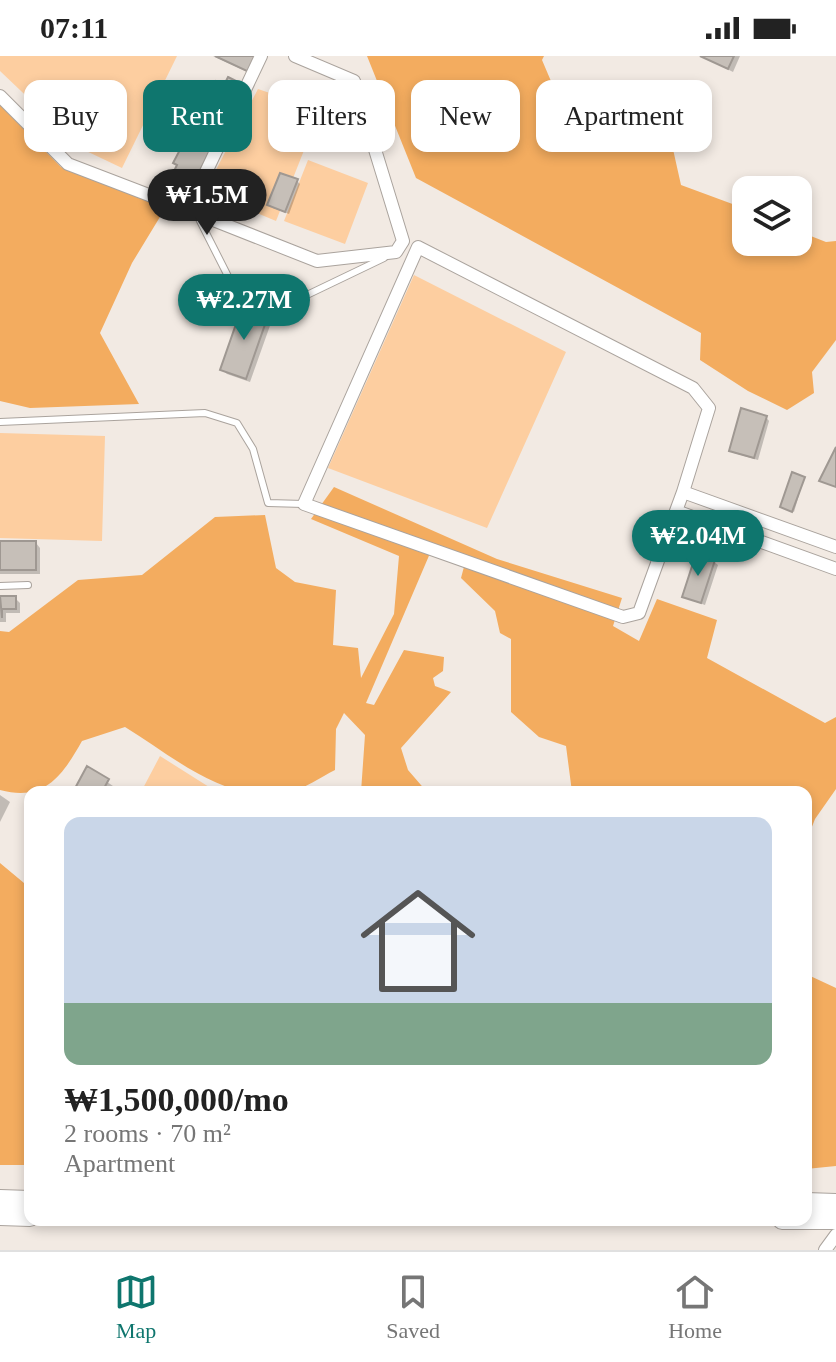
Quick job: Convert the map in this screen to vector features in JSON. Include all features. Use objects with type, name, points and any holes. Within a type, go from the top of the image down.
[{"type":"street","points":[[192,212],[261,56]]},
{"type":"street","points":[[295,56],[354,81],[400,247]]},
{"type":"street","points":[[0,96],[68,164],[317,261],[400,247],[418,247],[693,388],[709,408],[683,492],[639,613],[623,617],[304,504],[418,247]]},
{"type":"street","points":[[683,492],[836,547]]},
{"type":"street","points":[[676,511],[836,569]]},
{"type":"street","points":[[0,1199],[24,1200]]},
{"type":"street","points":[[812,1202],[836,1203]]},
{"type":"street","points":[[0,1216],[24,1217]]},
{"type":"street","points":[[812,1220],[836,1220]]},
{"type":"street","points":[[825,1250],[836,1235]]},
{"type":"lane","points":[[192,212],[235,290],[284,306],[400,247]]},
{"type":"lane","points":[[0,422],[205,413],[237,423],[253,449],[268,503],[304,504]]},
{"type":"lane","points":[[0,586],[28,585]]},
{"type":"shaded area","points":[[0,56],[177,56],[165,80],[143,80],[143,125],[122,168],[88,152],[127,152],[127,80],[24,80],[24,94],[0,71]]},
{"type":"shaded area","points":[[367,56],[544,56],[542,60],[550,80],[536,80],[536,152],[674,152],[681,185],[732,204],[732,256],[812,256],[812,236],[826,242],[836,241],[836,340],[812,372],[814,393],[787,410],[748,391],[700,360],[701,333],[416,178],[395,126],[395,80],[377,80]]},
{"type":"shaded area","points":[[258,89],[268,92],[268,152],[303,152],[276,221],[205,191],[225,152],[252,152],[252,101]]},
{"type":"shaded area","points":[[0,105],[24,129],[24,152],[46,152],[61,167],[166,207],[132,263],[100,333],[139,404],[30,408],[0,401]]},
{"type":"shaded area","points":[[308,160],[368,183],[345,244],[284,221]]},
{"type":"shaded area","points":[[414,275],[566,352],[487,528],[328,468]]},
{"type":"shaded area","points":[[0,433],[105,436],[102,541],[0,538]]},
{"type":"shaded area","points":[[334,487],[497,559],[622,598],[613,626],[639,641],[657,599],[717,620],[707,658],[825,723],[836,717],[836,789],[812,827],[812,786],[571,786],[566,746],[539,737],[511,712],[511,639],[500,633],[495,611],[461,578],[465,563],[431,551],[366,703],[374,705],[404,650],[444,657],[443,671],[433,678],[435,686],[451,692],[401,748],[408,770],[422,786],[361,786],[365,735],[344,713],[336,729],[335,770],[307,786],[223,785],[182,764],[125,727],[82,741],[59,775],[45,786],[24,786],[24,792],[0,790],[0,631],[9,632],[78,580],[142,575],[215,517],[265,515],[276,568],[295,582],[336,590],[333,645],[358,648],[361,678],[394,614],[399,556],[311,519]]},
{"type":"shaded area","points":[[160,756],[208,786],[144,786]]},
{"type":"shaded area","points":[[0,863],[24,883],[24,1165],[0,1165]]},
{"type":"shaded area","points":[[812,977],[836,988],[836,1166],[812,1168]]},
{"type":"building","points":[[215,56],[256,56],[249,72]]},
{"type":"building","points":[[700,56],[734,56],[728,69]]},
{"type":"building","points":[[179,152],[209,152],[193,184],[173,173],[177,165],[173,163]]},
{"type":"building","points":[[280,173],[298,179],[285,212],[267,205]]},
{"type":"building","points":[[243,304],[269,313],[246,379],[220,370]]},
{"type":"building","points":[[741,408],[767,416],[754,458],[729,451]]},
{"type":"building","points":[[836,447],[836,487],[819,481]]},
{"type":"building","points":[[792,472],[805,477],[792,512],[780,507]]},
{"type":"building","points":[[0,541],[36,541],[36,570],[0,570]]},
{"type":"building","points":[[696,554],[715,560],[701,603],[682,597]]},
{"type":"building","points":[[0,596],[16,596],[16,609],[2,609],[2,618]]},
{"type":"building","points":[[87,766],[109,779],[105,786],[76,786]]}]
